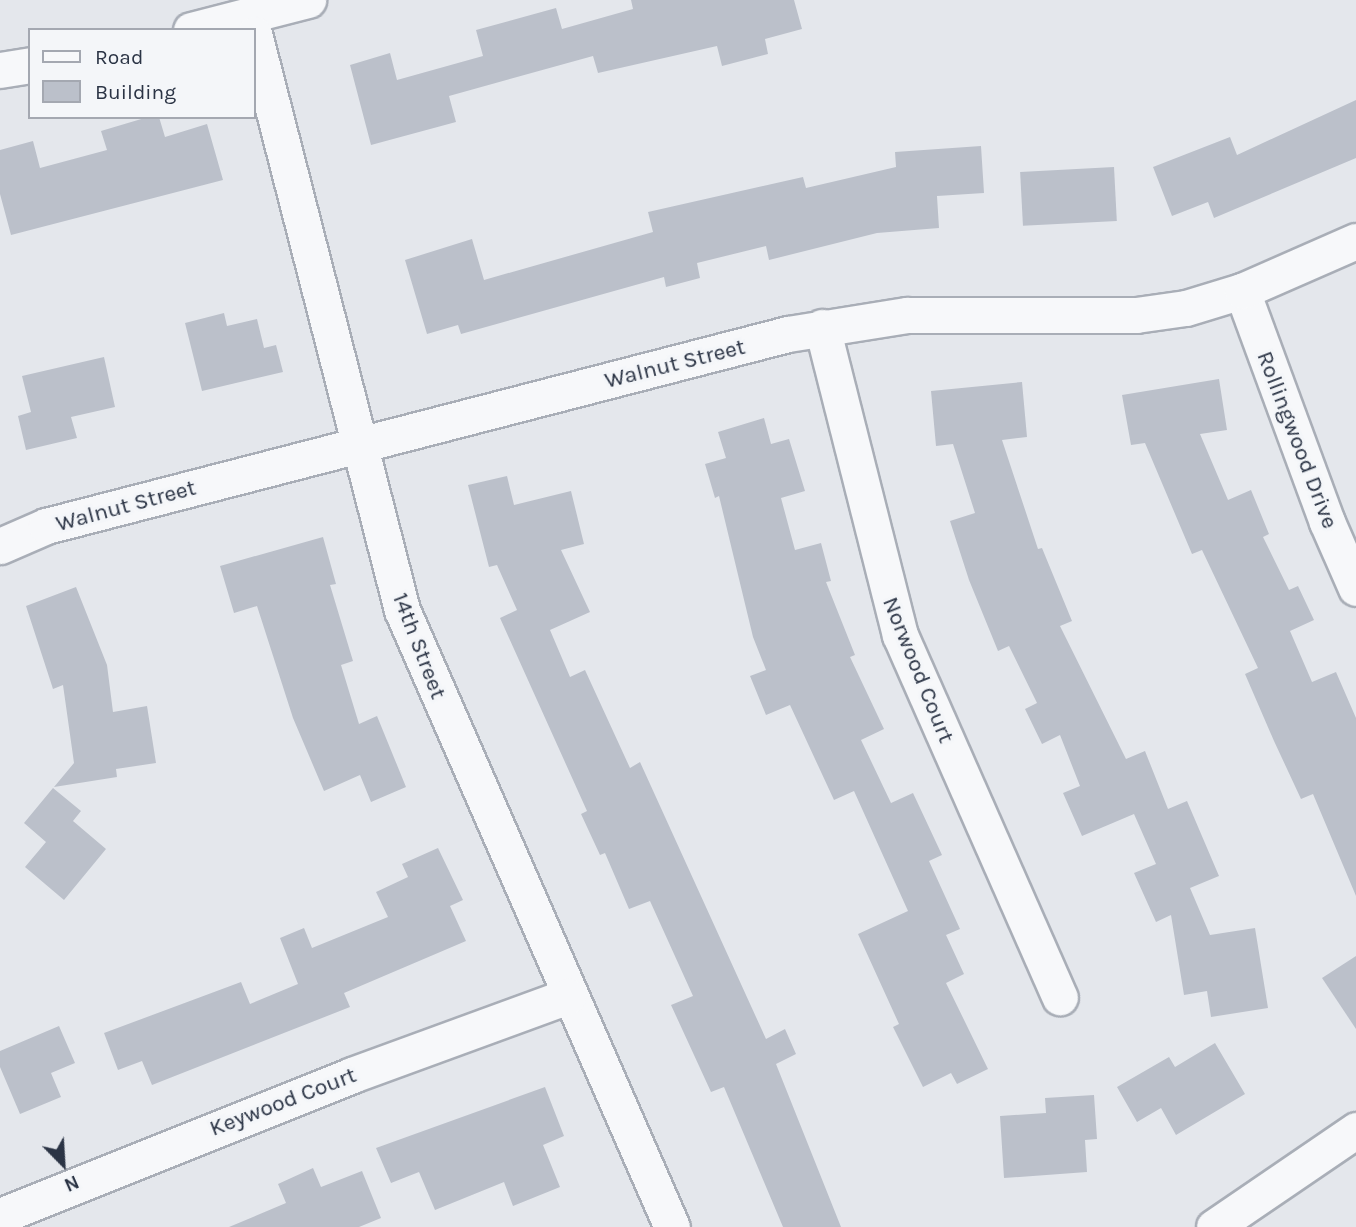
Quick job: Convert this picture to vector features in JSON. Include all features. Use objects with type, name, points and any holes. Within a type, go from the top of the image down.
[{"type":"street","points":[[203,28],[250,20],[308,0]]},
{"type":"street","name":"14th Street","points":[[256,43],[402,610],[568,996],[672,1227]]},
{"type":"street","points":[[0,70],[28,65]]},
{"type":"street","name":"Walnut Street","points":[[0,546],[46,526],[822,327],[907,315],[1136,315],[1186,308],[1242,291],[1356,241]]},
{"type":"street","name":"Rollingwood Drive","points":[[1242,291],[1326,522],[1356,588]]},
{"type":"street","name":"Norwood Court","points":[[822,327],[900,635],[1060,997]]},
{"type":"street","name":"Keywood Court","points":[[0,1216],[352,1075],[568,996]]},
{"type":"street","points":[[1214,1227],[1356,1129]]},
{"type":"building","points":[[631,0],[794,0],[802,29],[765,39],[768,54],[722,66],[717,46],[598,73],[593,56],[449,96],[456,122],[371,145],[350,65],[390,53],[397,80],[483,56],[476,30],[556,8],[562,29],[633,9]]},
{"type":"building","points":[[1356,100],[1356,158],[1214,218],[1208,202],[1172,216],[1153,167],[1230,137],[1237,155]]},
{"type":"building","points":[[141,119],[160,119],[165,137],[207,124],[223,180],[11,235],[0,194],[0,150],[33,141],[40,168],[107,150],[101,131]]},
{"type":"building","points":[[981,146],[984,193],[937,196],[939,228],[877,233],[769,260],[766,246],[697,263],[700,278],[666,287],[664,277],[461,334],[458,325],[427,334],[405,260],[472,239],[484,280],[653,232],[648,212],[803,177],[806,188],[896,167],[895,152]]},
{"type":"building","points":[[1114,167],[1117,221],[1023,226],[1020,172]]},
{"type":"building","points":[[224,313],[227,326],[257,319],[264,348],[276,345],[283,372],[202,391],[185,323]]},
{"type":"building","points":[[104,357],[115,407],[71,417],[77,438],[26,450],[18,416],[31,412],[22,376]]},
{"type":"building","points":[[1219,379],[1227,430],[1200,434],[1228,500],[1251,490],[1269,534],[1263,537],[1289,590],[1298,586],[1314,620],[1290,631],[1312,682],[1336,672],[1356,718],[1356,896],[1313,794],[1301,799],[1274,741],[1245,674],[1258,668],[1202,550],[1192,554],[1145,443],[1131,445],[1122,395]]},
{"type":"building","points":[[1022,382],[1027,437],[1002,440],[1038,549],[1042,548],[1072,621],[1060,626],[1126,759],[1145,751],[1168,809],[1187,801],[1219,876],[1190,888],[1210,935],[1255,928],[1268,1008],[1211,1017],[1207,991],[1184,995],[1171,915],[1156,922],[1134,873],[1156,864],[1134,814],[1082,836],[1063,793],[1080,786],[1060,735],[1042,744],[1025,709],[1037,703],[1009,646],[998,651],[969,580],[950,521],[975,513],[953,444],[936,446],[931,391]]},
{"type":"building","points":[[764,418],[771,444],[789,439],[805,491],[781,498],[795,550],[821,543],[831,581],[826,582],[855,655],[850,657],[884,729],[861,740],[891,803],[913,793],[942,855],[929,861],[960,929],[946,935],[964,974],[946,983],[988,1069],[957,1084],[951,1073],[923,1087],[893,1027],[899,1024],[858,934],[908,911],[854,791],[834,800],[790,705],[766,715],[750,676],[766,670],[753,637],[719,496],[715,498],[705,464],[726,458],[718,432]]},
{"type":"building","points":[[507,476],[514,505],[571,491],[584,544],[561,550],[590,612],[550,630],[570,677],[585,670],[630,768],[640,762],[766,1039],[785,1029],[796,1054],[776,1064],[841,1227],[783,1227],[724,1087],[711,1092],[671,1005],[693,996],[650,901],[629,909],[605,853],[600,855],[581,814],[587,811],[500,618],[517,610],[497,565],[489,567],[468,485]]},
{"type":"building","points":[[323,537],[336,584],[330,585],[353,661],[341,665],[359,724],[377,716],[406,787],[371,802],[360,775],[324,791],[293,718],[257,606],[234,613],[220,566]]},
{"type":"building","points":[[76,587],[107,665],[113,712],[147,706],[156,763],[116,769],[117,777],[54,787],[74,763],[63,685],[53,689],[26,606]]},
{"type":"building","points":[[53,788],[81,811],[73,821],[106,849],[64,900],[25,867],[46,842],[24,823]]},
{"type":"building","points":[[438,848],[463,900],[450,906],[466,941],[344,993],[350,1007],[152,1085],[142,1061],[118,1070],[104,1033],[241,982],[250,1004],[298,984],[280,938],[304,928],[312,948],[388,917],[376,892],[408,877],[402,864]]},
{"type":"building","points":[[1356,956],[1356,1029],[1322,978]]},
{"type":"building","points":[[59,1026],[75,1063],[51,1073],[61,1097],[20,1114],[0,1067],[0,1051]]},
{"type":"building","points":[[1215,1043],[1245,1094],[1176,1135],[1161,1108],[1137,1122],[1117,1087],[1169,1057],[1175,1067]]},
{"type":"building","points":[[545,1087],[564,1136],[543,1145],[560,1187],[513,1206],[504,1182],[435,1210],[419,1172],[391,1183],[376,1148]]},
{"type":"building","points":[[1094,1095],[1097,1139],[1085,1140],[1087,1172],[1004,1178],[1000,1116],[1046,1113],[1045,1098]]},
{"type":"building","points":[[313,1168],[321,1187],[362,1171],[381,1218],[359,1227],[229,1227],[286,1203],[278,1184]]}]
